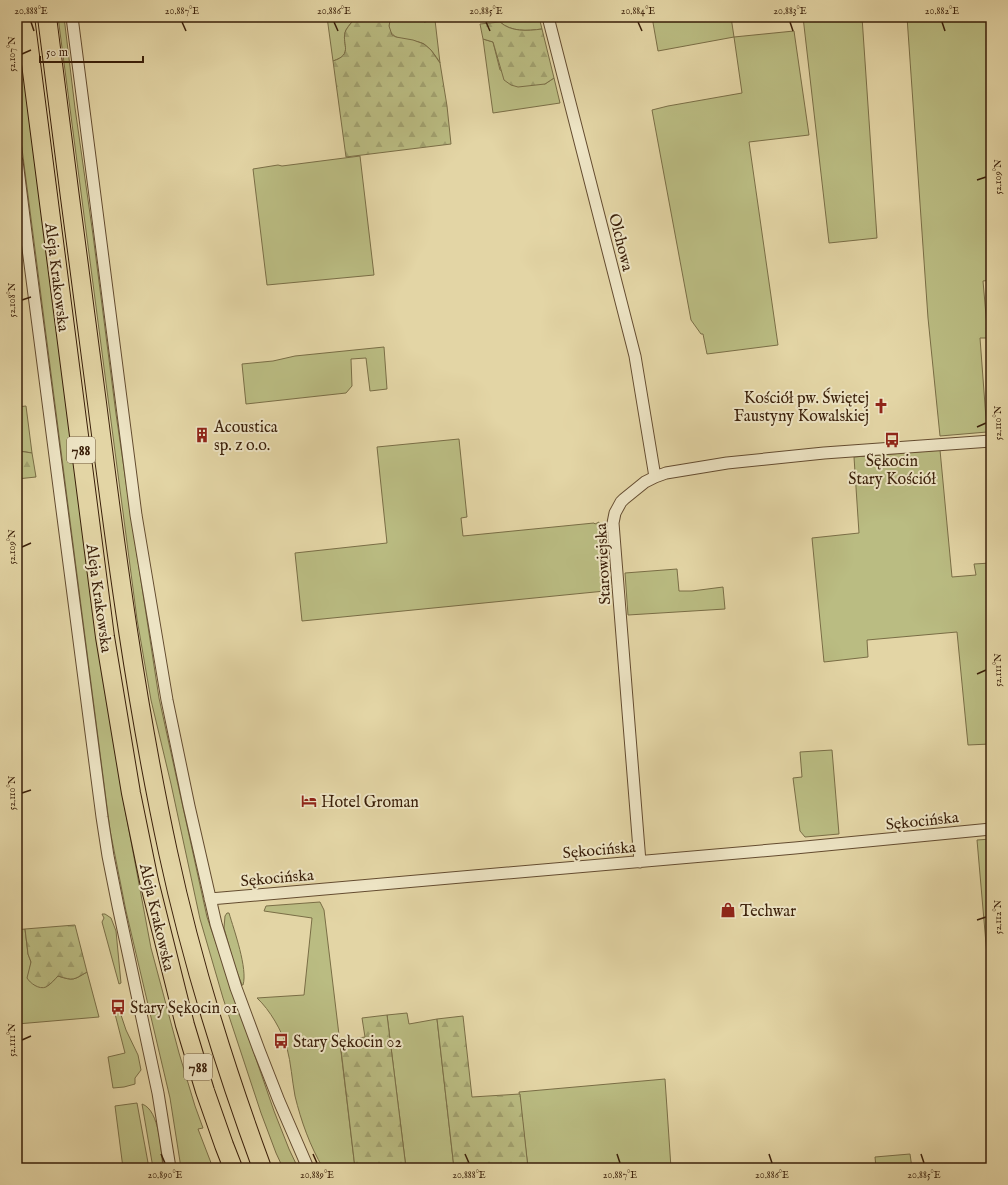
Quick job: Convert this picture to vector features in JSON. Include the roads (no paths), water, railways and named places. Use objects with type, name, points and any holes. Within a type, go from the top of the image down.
[{"type":"main road","name":"Aleja Krakowska","points":[[25,17],[104,630],[131,793],[149,881],[185,1025],[205,1091],[234,1168]]},
{"type":"main road","name":"Aleja Krakowska","points":[[47,17],[118,569],[152,776],[181,909],[205,995],[232,1084],[261,1163]]},
{"type":"street","points":[[72,17],[136,515],[167,700],[216,924],[234,981],[259,1050],[308,1168]]},
{"type":"street","name":"Olchowa","points":[[548,17],[635,356],[655,477]]},
{"type":"street","points":[[17,161],[26,242],[103,825],[118,906],[158,1093],[170,1168]]},
{"type":"street","name":"Starowiejska","points":[[640,862],[613,523],[615,513],[621,502],[635,490],[655,477],[721,464],[846,451],[991,441]]},
{"type":"street","name":"Sękocińska","points":[[210,899],[640,862],[991,829]]},
{"type":"place","name":"Kościół pw. Świętej Faustyny Kowalskiej","points":[[881,406]]},
{"type":"place","name":"Acoustica sp. z o.o.","points":[[202,435]]},
{"type":"place","name":"Sękocin Stary Kościół","points":[[892,440]]},
{"type":"place","name":"Hotel Groman","points":[[309,801]]},
{"type":"place","name":"Techwar","points":[[728,910]]},
{"type":"place","name":"Stary Sękocin 01","points":[[118,1007]]},
{"type":"place","name":"Stary Sękocin 02","points":[[281,1041]]}]
